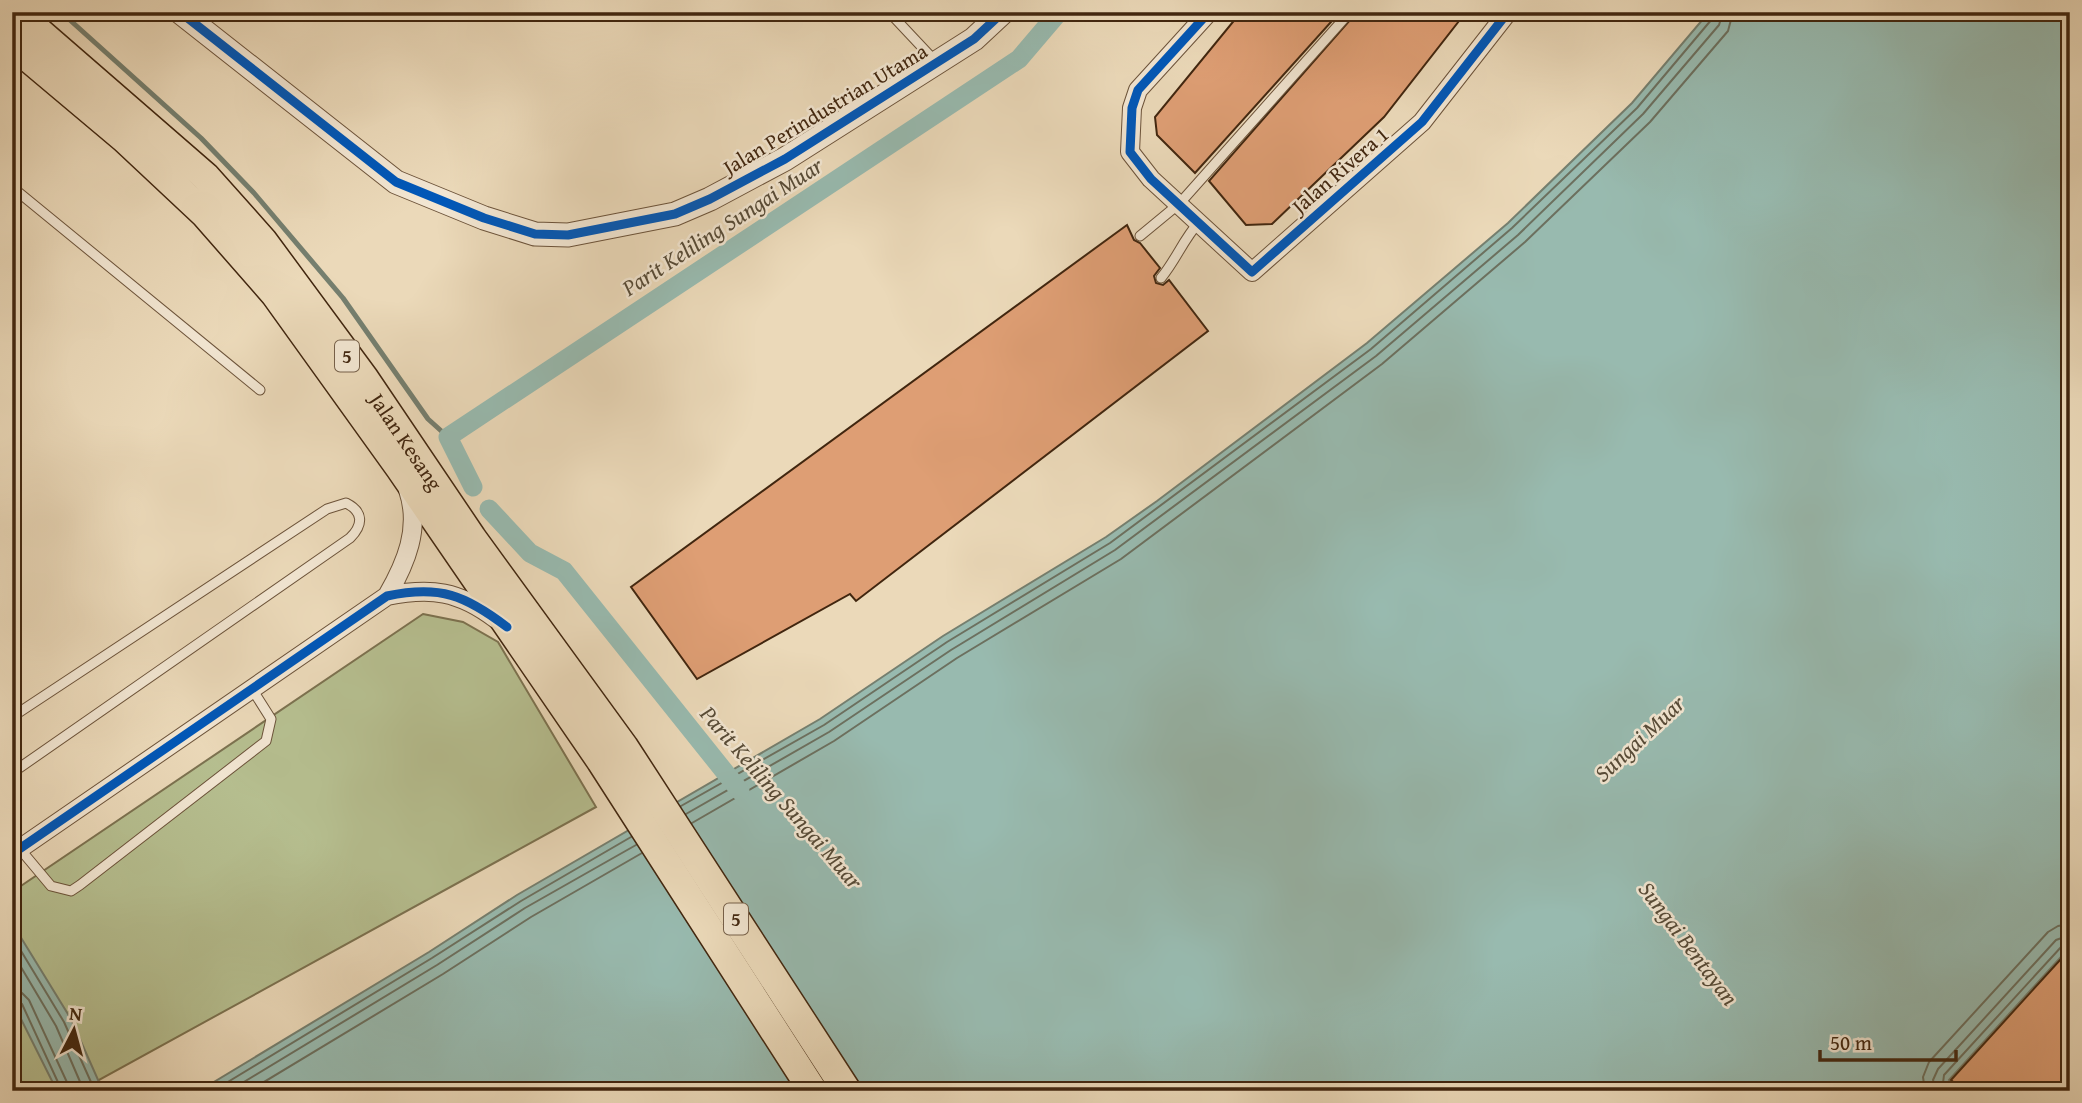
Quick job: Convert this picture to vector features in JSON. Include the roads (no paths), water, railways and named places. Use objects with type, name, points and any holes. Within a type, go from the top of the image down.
[{"type":"main road","name":"Jalan Kesang","points":[[16,12],[206,177],[263,242],[364,378],[613,754]]},
{"type":"main road","name":"Jalan Kesang","points":[[12,44],[125,139],[205,214],[275,294],[400,468],[507,627],[613,754]]},
{"type":"main road","name":"5","points":[[613,754],[813,1091]]},
{"type":"main road","name":"5","points":[[613,754],[847,1091]]},
{"type":"street","name":"Jalan Perindustrian Utama","points":[[180,12],[396,182],[445,205],[535,234],[568,235],[601,231],[675,214],[785,159],[974,38],[1003,12]]},
{"type":"street","name":"Jalan Rivera 1","points":[[1209,12],[1138,90],[1132,108],[1130,152],[1151,179],[1252,272],[1422,122],[1508,12]]},
{"type":"street","points":[[387,596],[403,567],[413,532],[412,500],[400,468]]},
{"type":"street","points":[[16,852],[387,596],[416,590],[443,592],[473,602],[507,627]]},
{"type":"lane","points":[[889,12],[936,62]]},
{"type":"lane","points":[[1140,236],[1180,203],[1350,12]]},
{"type":"lane","points":[[12,187],[260,390]]},
{"type":"lane","points":[[1161,278],[1173,263],[1181,243],[1200,222]]},
{"type":"lane","points":[[12,717],[327,509],[346,503],[355,508],[361,518],[360,525],[350,538],[12,773]]},
{"type":"lane","points":[[16,852],[51,886],[71,891],[80,885],[266,741],[271,719],[252,689]]},
{"type":"water","points":[[1709,12],[2070,12],[2070,947],[1949,1080],[1960,1091],[199,1091],[429,952],[517,895],[820,719],[943,636],[1106,537],[1157,501],[1367,343],[1508,223],[1632,103]]},
{"type":"water","points":[[12,923],[71,1019],[103,1091],[57,1091],[12,1001]]},
{"type":"waterway","points":[[61,12],[201,138],[254,193],[343,298],[428,419],[448,437]]},
{"type":"waterway","name":"Parit Keliling Sungai Muar","points":[[473,487],[448,437],[1019,59],[1059,12]]},
{"type":"waterway","name":"Parit Keliling Sungai Muar","points":[[489,509],[530,553],[564,571],[740,791]]},
{"type":"water label","name":"Sungai Muar","points":[[1639,738]]},
{"type":"water label","name":"Sungai Bentayan","points":[[1689,943]]}]
